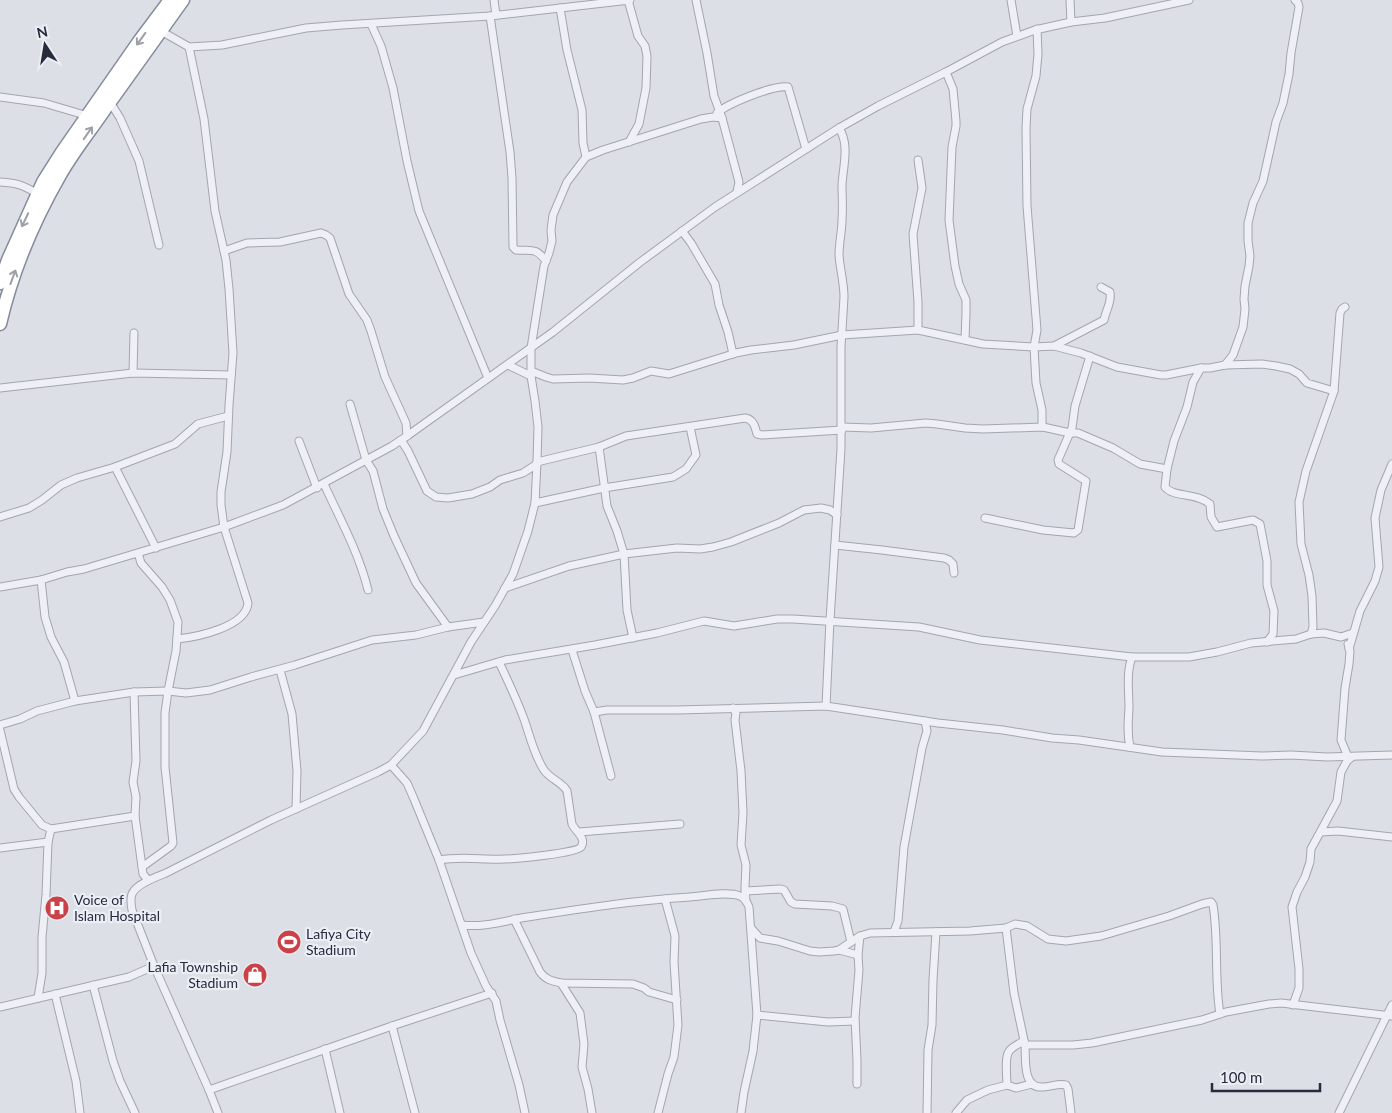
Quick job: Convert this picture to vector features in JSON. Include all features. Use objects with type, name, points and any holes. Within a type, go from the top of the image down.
[{"type":"highway","points":[[0,283],[43,182],[140,40],[170,0]]},
{"type":"highway","points":[[0,324],[22,252],[61,174],[183,0]]},
{"type":"street","points":[[494,0],[493,15],[510,152],[513,247],[516,250],[539,252],[546,261]]},
{"type":"street","points":[[161,31],[189,47],[222,45],[306,28],[493,15],[567,4],[629,0],[638,36],[647,51],[646,88],[639,124],[629,142]]},
{"type":"street","points":[[696,0],[714,96],[738,182],[738,192]]},
{"type":"street","points":[[1011,0],[1017,36]]},
{"type":"street","points":[[0,587],[41,580],[66,572],[84,569],[224,527],[283,505],[317,488],[404,438],[508,365],[682,231],[738,192],[839,128],[878,106],[1002,42],[1037,29],[1105,18],[1190,0]]},
{"type":"street","points":[[1225,365],[1234,355],[1243,327],[1246,309],[1244,299],[1245,286],[1250,256],[1248,223],[1253,203],[1263,181],[1276,122],[1283,103],[1299,7],[1295,0]]},
{"type":"street","points":[[1071,3],[1084,20]]},
{"type":"street","points":[[1071,3],[1071,22]]},
{"type":"street","points":[[567,4],[567,50],[582,110],[582,134],[586,157]]},
{"type":"street","points":[[371,24],[381,46],[393,88],[419,211],[488,378]]},
{"type":"street","points":[[1037,29],[1038,54],[1036,76],[1027,109],[1026,128],[1027,206],[1036,330],[1034,347],[1036,383],[1042,410],[1042,427]]},
{"type":"street","points":[[178,640],[221,629],[244,615],[248,608],[224,527],[221,505],[228,452],[232,327],[224,251],[215,211],[204,119],[189,47]]},
{"type":"street","points":[[946,72],[953,89],[956,121],[952,147],[949,220],[955,266],[959,284],[966,300],[964,340]]},
{"type":"street","points":[[218,1113],[210,1090],[154,966],[132,910],[131,894],[148,880],[166,873],[271,820],[391,765],[423,731],[471,642],[514,574],[528,531],[535,503],[538,427],[531,373],[530,348],[540,290],[552,241],[553,214],[567,182],[586,157],[665,130],[720,115],[735,103],[782,86],[788,87],[806,149]]},
{"type":"street","points":[[0,97],[44,103],[88,116]]},
{"type":"street","points":[[110,102],[120,118],[139,161],[159,245]]},
{"type":"street","points":[[639,124],[648,136]]},
{"type":"street","points":[[826,706],[842,428],[841,375],[844,289],[840,270],[840,245],[843,218],[842,185],[845,139],[839,128]]},
{"type":"street","points":[[918,160],[922,188],[914,234],[918,330]]},
{"type":"street","points":[[0,182],[25,186],[38,194]]},
{"type":"street","points":[[738,182],[749,185]]},
{"type":"street","points":[[682,231],[715,284],[719,306],[733,354]]},
{"type":"street","points":[[224,251],[247,243],[280,242],[321,233],[330,238],[349,294],[367,320],[385,377],[406,423],[404,438],[408,451],[427,491],[436,497],[448,498],[472,494],[490,487],[500,480],[523,473],[537,463],[599,447],[626,436],[745,418],[749,418],[752,421],[756,434],[762,435],[926,423],[965,428],[1042,427],[1074,433],[1113,448],[1140,464],[1167,469]]},
{"type":"street","points":[[1054,346],[1104,320],[1111,301],[1111,295],[1110,292],[1101,287]]},
{"type":"street","points":[[1312,631],[1312,596],[1301,544],[1299,502],[1306,471],[1334,391],[1340,313],[1345,307]]},
{"type":"street","points":[[508,365],[553,379],[589,378],[623,380],[652,371],[669,374],[751,350],[794,345],[842,335],[918,330],[983,344],[1034,347],[1054,346],[1090,356],[1117,367],[1166,376],[1200,368],[1225,365],[1262,364],[1276,366],[1296,372],[1306,383],[1334,391]]},
{"type":"street","points":[[133,373],[134,333]]},
{"type":"street","points":[[985,518],[1043,530],[1074,533],[1078,530],[1086,480],[1059,464],[1058,460],[1074,433],[1073,424],[1076,406],[1090,356]]},
{"type":"street","points":[[1200,368],[1193,382],[1187,407],[1174,441],[1164,484],[1170,491],[1204,499],[1210,504],[1211,517],[1217,527],[1253,520],[1260,524],[1267,561],[1267,585],[1274,611],[1275,638]]},
{"type":"street","points":[[1185,371],[1193,382]]},
{"type":"street","points":[[0,388],[133,373],[231,375]]},
{"type":"street","points":[[350,404],[366,460],[373,471],[383,509],[416,583],[448,627]]},
{"type":"street","points":[[0,517],[29,508],[61,485],[77,478],[115,467],[175,444],[198,424],[228,416]]},
{"type":"street","points":[[406,423],[420,427]]},
{"type":"street","points":[[535,503],[604,488],[673,477],[686,469],[696,455],[690,427]]},
{"type":"street","points":[[299,441],[317,488]]},
{"type":"street","points":[[599,447],[606,506],[617,531],[624,554],[627,610],[633,638]]},
{"type":"street","points":[[1350,757],[1341,740],[1349,648],[1360,611],[1378,575],[1376,518],[1381,490],[1392,464]]},
{"type":"street","points":[[115,467],[156,548]]},
{"type":"street","points":[[523,473],[536,478]]},
{"type":"street","points":[[324,484],[364,573],[368,590]]},
{"type":"street","points":[[830,510],[838,505]]},
{"type":"street","points":[[505,588],[569,566],[624,554],[677,548],[700,549],[731,542],[779,523],[804,510],[821,508],[830,510],[837,515]]},
{"type":"street","points":[[835,545],[944,558],[953,564],[954,573]]},
{"type":"street","points":[[138,553],[141,563],[162,587],[170,600],[178,622],[178,640],[165,713],[165,767],[173,842],[171,846],[142,867]]},
{"type":"street","points":[[41,580],[45,617],[51,637],[64,662],[76,701]]},
{"type":"street","points":[[454,675],[526,656],[572,650],[704,621],[734,626],[777,619],[830,620],[919,627],[980,640],[1122,657],[1189,657],[1251,643],[1267,642],[1275,638],[1296,639],[1312,631],[1342,637],[1353,633]]},
{"type":"street","points":[[0,725],[37,711],[76,701],[134,692],[168,691],[186,693],[210,690],[280,670],[372,640],[416,635],[448,627],[484,622]]},
{"type":"street","points":[[1342,637],[1349,648]]},
{"type":"street","points":[[572,650],[594,712],[611,776]]},
{"type":"street","points":[[1122,657],[1128,667]]},
{"type":"street","points":[[1130,747],[1127,732],[1129,708],[1128,667],[1132,657]]},
{"type":"street","points":[[439,860],[466,858],[508,859],[577,850],[582,843],[579,832],[572,824],[567,791],[565,787],[548,776],[544,771],[534,751],[514,695],[499,662]]},
{"type":"street","points":[[280,670],[292,714],[297,771],[296,809]]},
{"type":"street","points":[[134,692],[136,761],[133,782],[136,797],[135,816],[143,874],[148,880]]},
{"type":"street","points":[[594,712],[607,710],[737,710],[826,706],[1162,752],[1350,757],[1392,754]]},
{"type":"street","points":[[737,710],[736,720],[743,813],[742,844],[746,865],[746,901]]},
{"type":"street","points":[[894,932],[898,921],[904,847],[922,748],[927,731],[925,720]]},
{"type":"street","points":[[0,730],[14,789],[42,825],[50,829],[135,816]]},
{"type":"street","points":[[1293,1005],[1299,988],[1299,969],[1292,907],[1310,862],[1311,849],[1337,801],[1341,772],[1350,757]]},
{"type":"street","points":[[391,765],[407,783],[439,860],[471,953],[486,986],[496,1001],[525,1113]]},
{"type":"street","points":[[579,832],[680,824]]},
{"type":"street","points":[[38,998],[42,973],[42,937],[50,829]]},
{"type":"street","points":[[1321,832],[1338,831],[1392,837]]},
{"type":"street","points":[[0,848],[48,842]]},
{"type":"street","points":[[738,895],[745,889],[780,889],[784,890],[791,902],[796,904],[832,906],[843,909],[851,942]]},
{"type":"street","points":[[462,925],[476,927],[514,919],[665,899],[732,894],[743,897],[749,907],[757,1015],[742,1113]]},
{"type":"street","points":[[658,1113],[674,1057],[678,1025],[674,962],[675,936],[665,899]]},
{"type":"street","points":[[839,950],[860,936],[870,933],[1006,928],[1015,924],[1027,926],[1048,939],[1066,941],[1101,936],[1211,902],[1215,922],[1217,996],[1220,1014]]},
{"type":"street","points":[[514,919],[540,972],[550,981],[561,983],[633,984],[641,986],[649,992],[676,1000]]},
{"type":"street","points":[[898,921],[905,932]]},
{"type":"street","points":[[466,938],[476,927]]},
{"type":"street","points":[[751,928],[760,938]]},
{"type":"street","points":[[1006,928],[1014,993],[1030,1082],[1038,1087],[1066,1085],[1071,1113]]},
{"type":"street","points":[[927,1113],[928,1050],[932,1025],[936,932]]},
{"type":"street","points":[[857,1084],[855,1021],[860,936]]},
{"type":"street","points":[[752,942],[760,938],[778,941],[810,951],[839,950],[858,955]]},
{"type":"street","points":[[0,1007],[129,977],[154,966]]},
{"type":"street","points":[[561,983],[580,1013],[584,1044],[582,1067],[592,1113]]},
{"type":"street","points":[[92,985],[120,1081],[135,1113]]},
{"type":"street","points":[[210,1090],[492,993]]},
{"type":"street","points":[[55,994],[76,1081],[80,1113]]},
{"type":"street","points":[[1007,1085],[1006,1057],[1010,1050],[1024,1043],[1073,1045],[1092,1043],[1268,1004],[1389,1016]]},
{"type":"street","points":[[1339,1113],[1389,1016],[1392,1005]]},
{"type":"street","points":[[757,1015],[828,1022],[855,1021]]},
{"type":"street","points":[[392,1026],[415,1113]]},
{"type":"street","points":[[325,1049],[340,1113]]},
{"type":"street","points":[[956,1113],[967,1100],[988,1090],[1007,1085],[1014,1088],[1030,1082]]},
{"type":"place","name":"Voice of Islam Hospital","points":[[57,908]]},
{"type":"place","name":"Lafiya City Stadium","points":[[289,942]]},
{"type":"place","name":"Lafia Township Stadium","points":[[255,975]]}]
